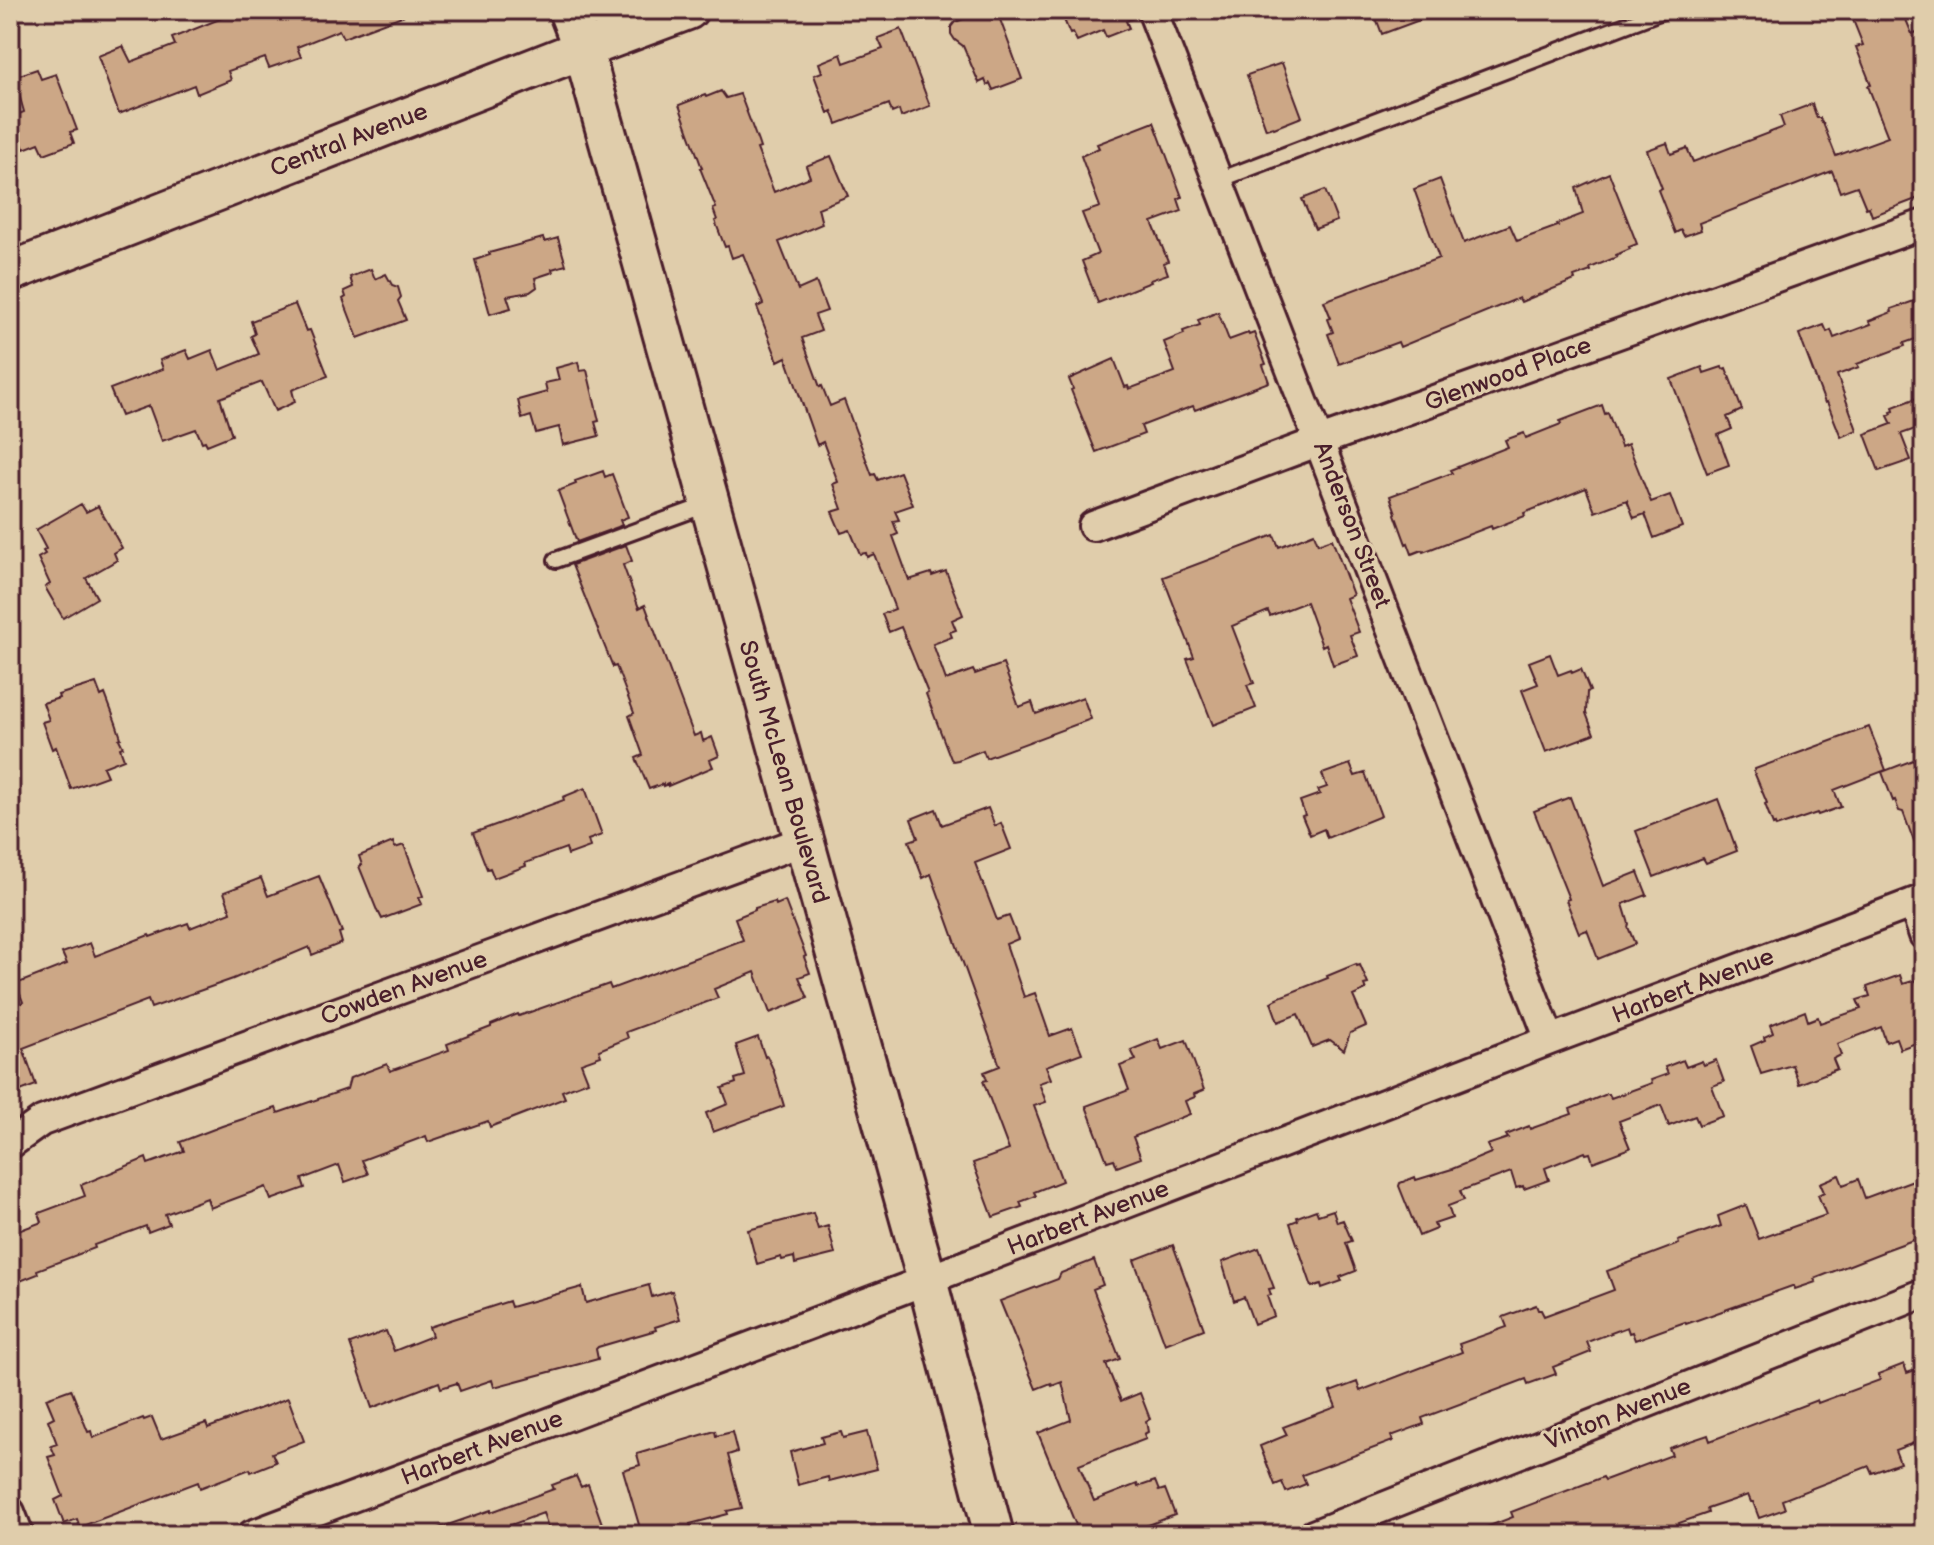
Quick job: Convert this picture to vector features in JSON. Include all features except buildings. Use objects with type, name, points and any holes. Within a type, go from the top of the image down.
[{"type":"main road","name":"South McLean Boulevard","points":[[568,10],[583,49],[927,1280],[994,1535]]},
{"type":"main road","name":"Central Avenue","points":[[10,272],[688,10]]},
{"type":"street","name":"Anderson Street","points":[[1152,10],[1550,1040]]},
{"type":"street","name":"Glenwood Place","points":[[1093,526],[1924,224]]},
{"type":"street","name":"Cowden Avenue","points":[[10,1144],[42,1121],[803,841]]},
{"type":"street","name":"Harbert Avenue","points":[[252,1535],[1918,901]]},
{"type":"street","points":[[1918,901],[1924,935]]},
{"type":"street","name":"Vinton Avenue","points":[[1313,1535],[1924,1293]]},
{"type":"street","points":[[10,1512],[19,1535]]},
{"type":"lane","points":[[1219,180],[1665,10]]},
{"type":"lane","points":[[556,560],[710,504]]}]
